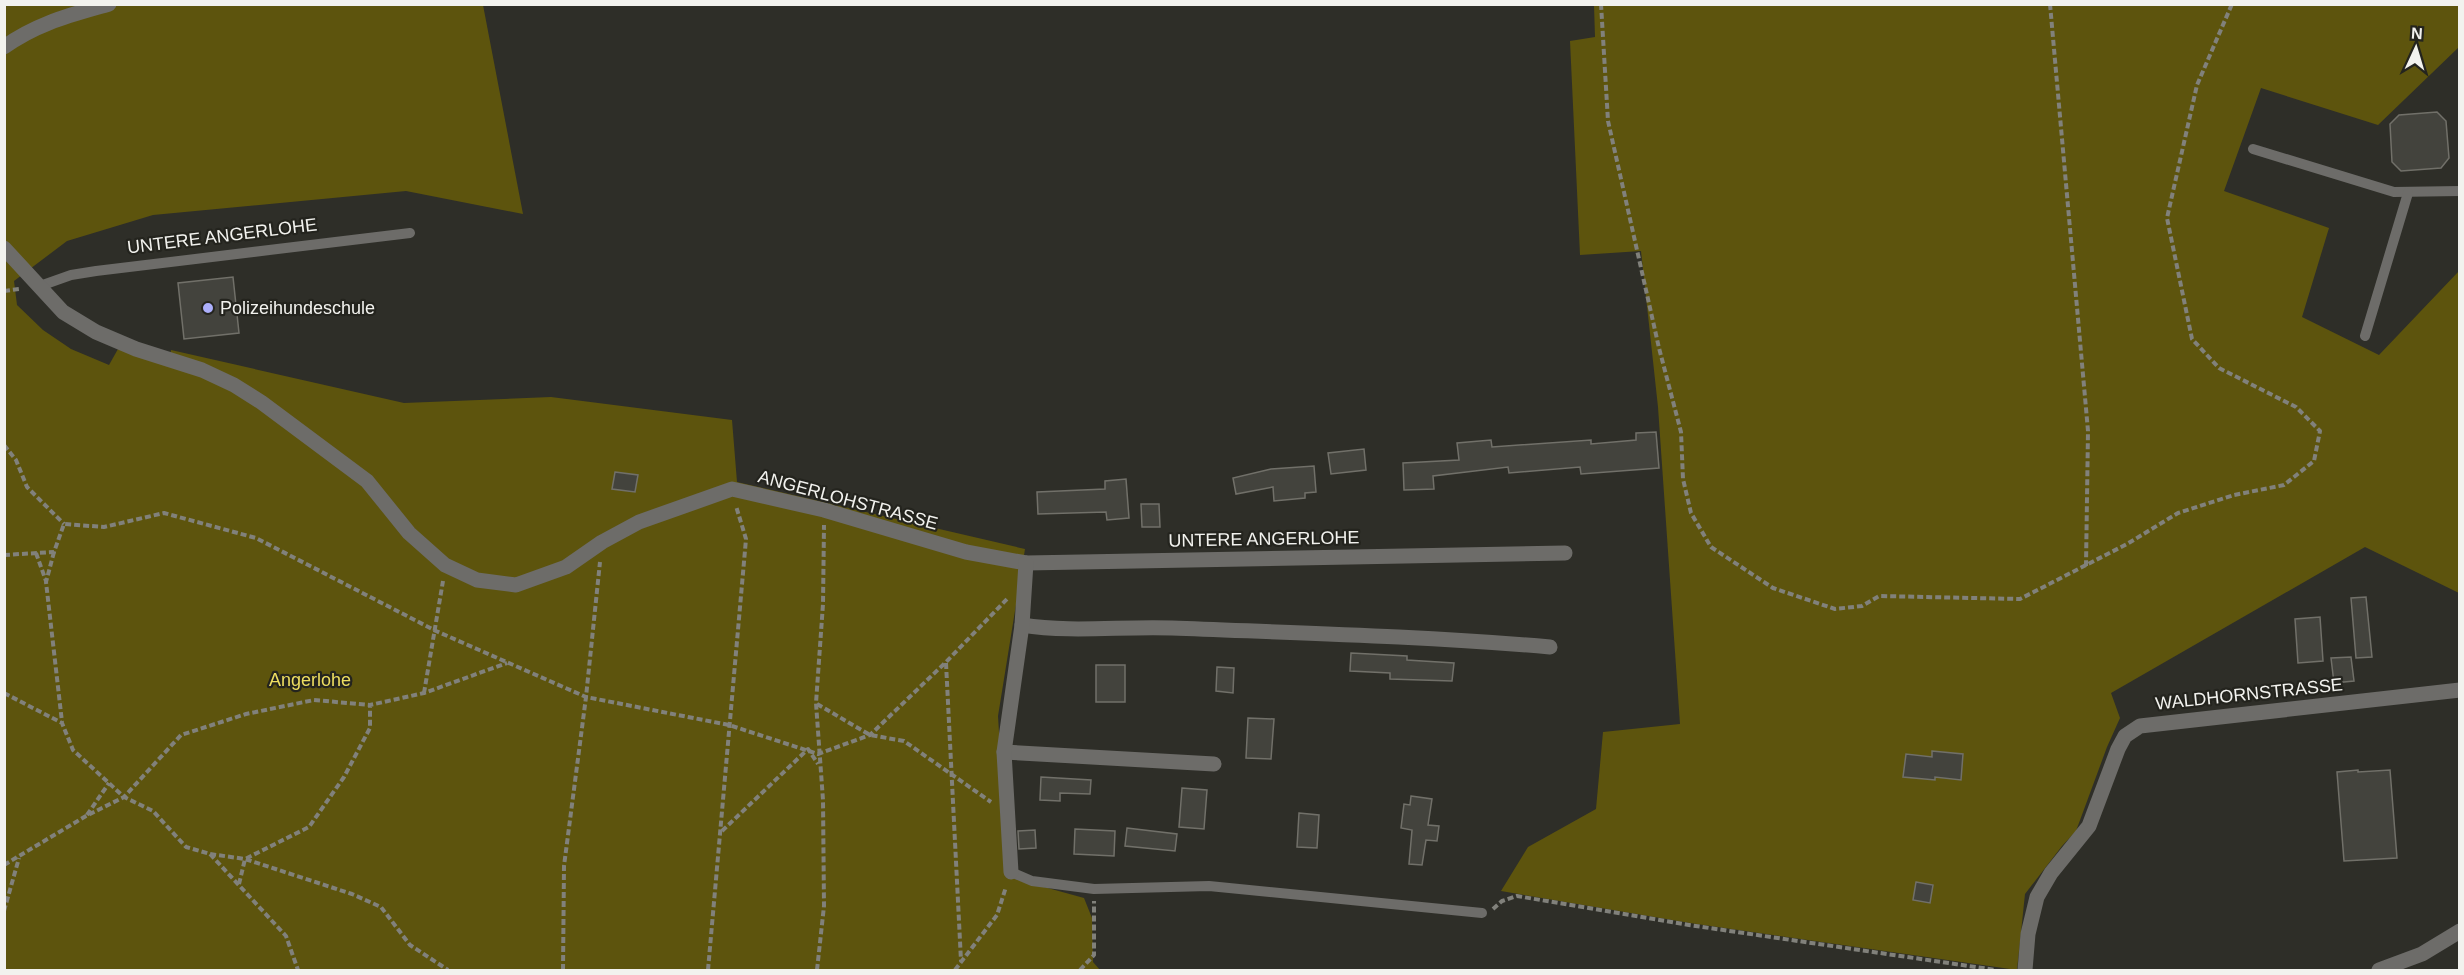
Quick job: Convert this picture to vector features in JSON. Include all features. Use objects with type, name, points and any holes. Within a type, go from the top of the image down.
[{"type":"street","points":[[4,47],[35,27],[110,4]]},
{"type":"street","name":"ANGERLOHSTRASSE","points":[[4,248],[63,312],[96,333],[136,349],[202,370],[234,385],[261,402],[367,482],[409,534],[445,566],[477,580],[516,585],[566,567],[602,542],[639,522],[732,489],[824,510],[966,552],[1026,563]]},
{"type":"street","name":"UNTERE ANGERLOHE","points":[[1026,563],[1564,553]]},
{"type":"street","points":[[1011,872],[1004,752],[1022,625],[1026,563]]},
{"type":"street","points":[[1022,625],[1073,631],[1160,628],[1472,641],[1550,647]]},
{"type":"street","name":"WALDHORNSTRASSE","points":[[2025,970],[2028,934],[2037,897],[2052,873],[2089,826],[2118,749],[2126,736],[2140,726],[2460,690]]},
{"type":"street","points":[[1004,752],[1214,764]]},
{"type":"street","points":[[2379,970],[2422,954],[2460,931]]},
{"type":"lane","points":[[2253,149],[2394,192],[2460,191]]},
{"type":"lane","points":[[2364,336],[2408,193]]},
{"type":"lane","name":"UNTERE ANGERLOHE","points":[[40,286],[71,275],[96,271],[410,233]]},
{"type":"lane","points":[[1011,872],[1032,881],[1094,889],[1209,886],[1482,913]]},
{"type":"path","points":[[1601,4],[1608,121],[1659,348],[1681,432],[1683,480],[1691,513],[1711,547],[1773,588],[1835,609],[1862,606],[1879,596],[2020,599],[2086,566],[2178,513],[2234,495],[2284,485],[2314,461],[2320,431],[2296,407],[2219,368],[2192,339],[2167,218],[2197,85],[2232,4]]},
{"type":"path","points":[[2050,4],[2088,432],[2086,566]]},
{"type":"path","points":[[4,445],[16,460],[27,487],[64,524],[104,527],[164,513],[256,537],[436,631],[586,697],[729,724],[818,754],[870,735],[946,662],[1024,581]]},
{"type":"path","points":[[708,970],[746,539],[732,489]]},
{"type":"path","points":[[817,970],[824,906],[816,704],[823,604],[824,510]]},
{"type":"path","points":[[46,582],[64,524]]},
{"type":"path","points":[[563,970],[564,866],[586,697],[602,542]]},
{"type":"path","points":[[4,555],[54,552]]},
{"type":"path","points":[[36,553],[46,582],[62,723],[73,750],[124,797],[153,811],[186,847],[210,854],[245,859],[352,894],[381,907],[410,945],[448,970]]},
{"type":"path","points":[[424,693],[445,566]]},
{"type":"path","points":[[946,662],[961,961]]},
{"type":"path","points":[[4,865],[86,816],[124,797],[181,735],[246,714],[314,700],[370,705],[424,693],[507,663]]},
{"type":"path","points":[[4,693],[62,723]]},
{"type":"path","points":[[816,704],[870,735],[904,741],[992,803]]},
{"type":"path","points":[[239,884],[245,859],[309,827],[344,777],[370,728],[370,705]]},
{"type":"path","points":[[808,749],[820,765]]},
{"type":"path","points":[[721,832],[808,749]]},
{"type":"path","points":[[86,816],[109,783]]},
{"type":"path","points":[[210,854],[286,936],[298,970]]},
{"type":"path","points":[[4,911],[19,858]]},
{"type":"path","points":[[955,970],[997,915],[1011,872]]},
{"type":"path","points":[[1080,970],[1094,955],[1094,889]]},
{"type":"path","points":[[1482,913],[1496,908],[1502,901],[1517,896],[1689,925],[1996,970]]},
{"type":"green space","name":"Angerlohe","points":[[5,5],[483,5],[523,214],[406,191],[153,215],[67,241],[14,281],[17,305],[43,330],[71,349],[109,365],[118,349],[169,363],[171,350],[404,403],[551,397],[732,420],[737,482],[1025,549],[998,716],[1008,877],[1084,898],[1092,918],[1093,962],[1100,970],[5,970]]},
{"type":"green space","points":[[1594,5],[2459,5],[2459,47],[2378,125],[2261,88],[2224,191],[2329,228],[2302,317],[2379,355],[2459,271],[2459,593],[2365,547],[2111,693],[2120,718],[2076,831],[2025,894],[2017,970],[1690,923],[1501,891],[1528,847],[1596,809],[1603,732],[1680,724],[1658,407],[1641,251],[1580,255],[1570,41],[1595,37]]},
{"type":"building","points":[[2437,112],[2446,121],[2449,158],[2441,168],[2401,171],[2392,162],[2390,124],[2399,115]]},
{"type":"building","name":"Polizeihundeschule","points":[[233,277],[239,333],[184,339],[178,283]]},
{"type":"building","points":[[1656,432],[1659,468],[1581,474],[1580,467],[1509,473],[1508,467],[1433,476],[1434,489],[1404,490],[1403,463],[1459,460],[1457,443],[1491,440],[1492,447],[1591,440],[1591,444],[1636,440],[1636,433]]},
{"type":"building","points":[[1364,449],[1366,470],[1331,474],[1328,453]]},
{"type":"building","points":[[1314,466],[1316,492],[1305,493],[1305,498],[1274,501],[1273,487],[1236,494],[1233,478],[1271,469]]},
{"type":"building","points":[[615,472],[638,475],[635,492],[612,489]]},
{"type":"building","points":[[1126,479],[1129,518],[1107,520],[1106,512],[1038,514],[1037,492],[1105,489],[1105,481]]},
{"type":"building","points":[[1141,504],[1159,504],[1160,527],[1142,527]]},
{"type":"building","points":[[2366,597],[2372,657],[2356,658],[2351,598]]},
{"type":"building","points":[[2320,617],[2323,661],[2298,663],[2295,619]]},
{"type":"building","points":[[1351,653],[1407,656],[1407,660],[1454,663],[1452,681],[1390,679],[1390,673],[1350,671]]},
{"type":"building","points":[[2351,657],[2354,681],[2334,683],[2331,658]]},
{"type":"building","points":[[1096,665],[1125,665],[1125,702],[1096,702]]},
{"type":"building","points":[[1217,667],[1234,668],[1233,693],[1216,691]]},
{"type":"building","points":[[1248,718],[1274,719],[1271,759],[1246,758]]},
{"type":"building","points":[[1932,751],[1963,754],[1961,780],[1903,777],[1906,754],[1932,757]]},
{"type":"building","points":[[2358,770],[2358,772],[2390,770],[2397,858],[2344,861],[2337,772]]},
{"type":"building","points":[[1041,777],[1091,780],[1090,794],[1060,793],[1060,801],[1040,800]]},
{"type":"building","points":[[1182,788],[1207,790],[1204,829],[1179,827]]},
{"type":"building","points":[[1411,796],[1432,799],[1428,825],[1439,826],[1437,841],[1426,840],[1422,865],[1409,864],[1412,830],[1401,828],[1404,804],[1410,805]]},
{"type":"building","points":[[1299,813],[1319,815],[1317,848],[1297,847]]},
{"type":"building","points":[[1127,828],[1177,834],[1175,851],[1125,846]]},
{"type":"building","points":[[1075,829],[1115,831],[1114,856],[1074,854]]},
{"type":"building","points":[[1035,830],[1036,848],[1019,849],[1018,831]]},
{"type":"building","points":[[1916,882],[1933,885],[1930,903],[1913,900]]},
{"type":"place","name":"Polizeihundeschule","points":[[208,308]]}]
